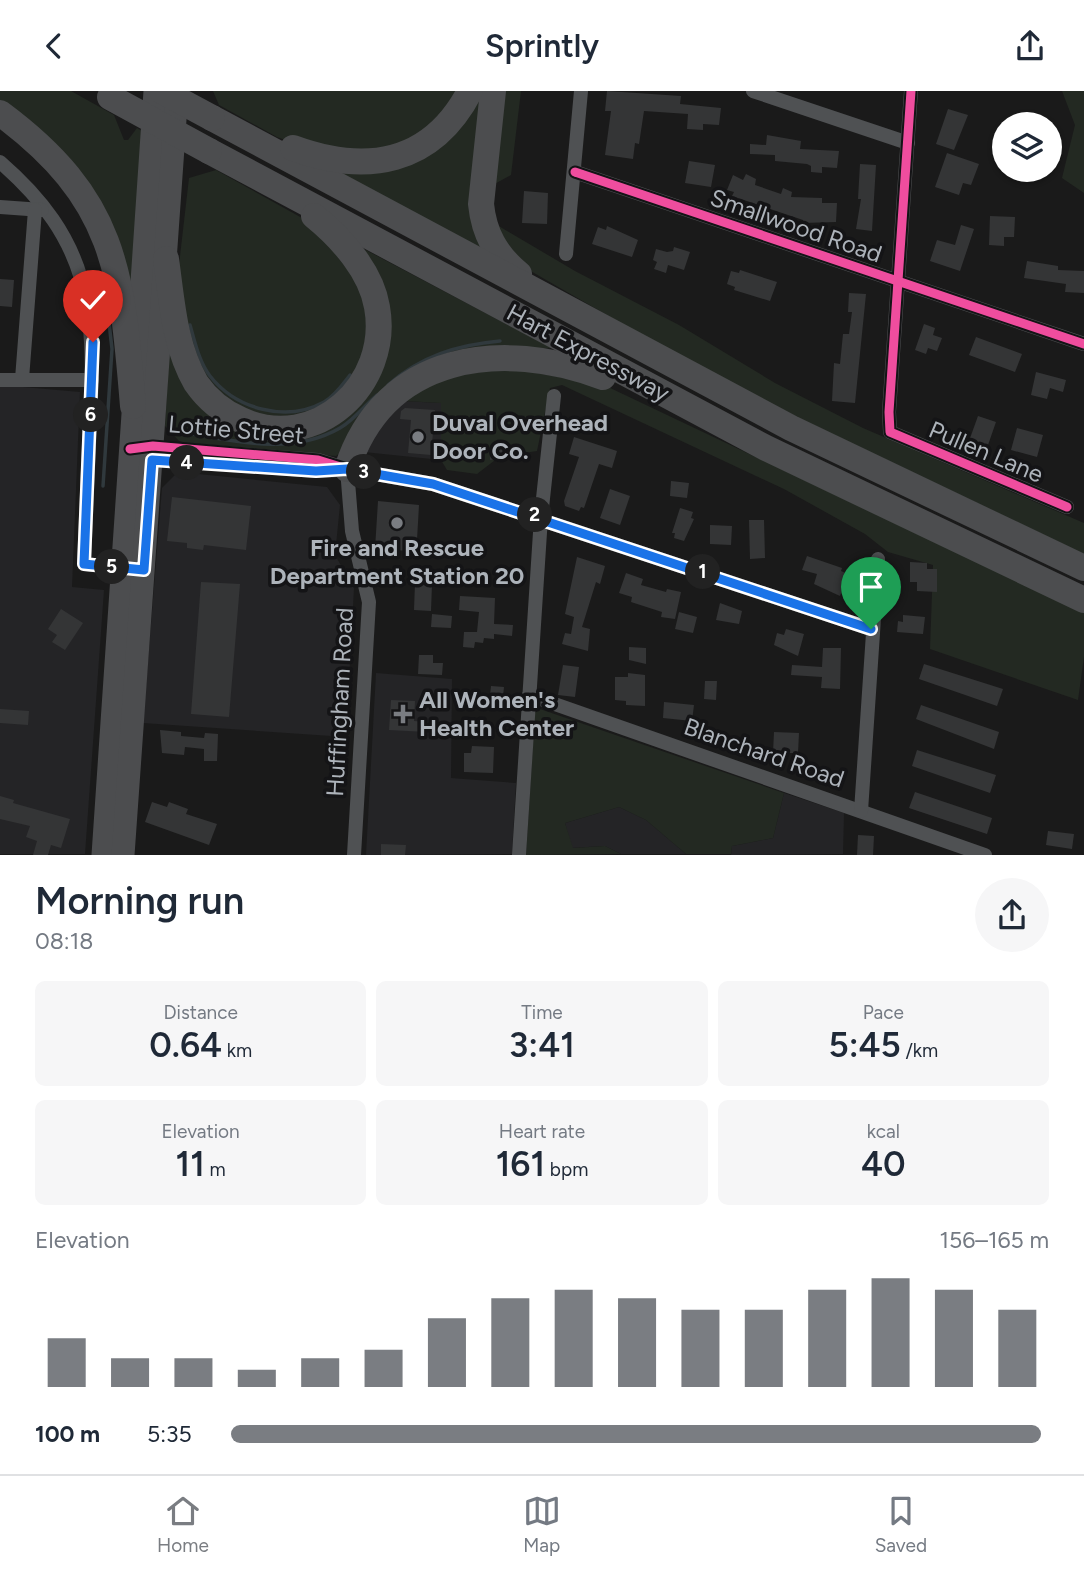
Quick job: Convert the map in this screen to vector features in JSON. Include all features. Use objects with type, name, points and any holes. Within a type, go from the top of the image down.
[{"type":"highway","name":"Hart Expressway","points":[[162,91],[581,317],[886,475],[1084,568]]},
{"type":"highway","points":[[212,118],[308,154],[366,163],[396,158],[419,149],[457,116],[470,91]]},
{"type":"highway","points":[[493,91],[481,204],[488,236],[508,265],[581,317]]},
{"type":"highway","name":"Hart Expressway","points":[[104,94],[711,419],[873,501],[1084,600]]},
{"type":"highway","points":[[0,113],[57,163],[90,208],[104,234],[121,286],[133,405]]},
{"type":"highway","points":[[166,259],[178,341],[197,384],[210,400],[251,425],[274,429],[296,429],[338,410],[354,397],[368,375],[377,351],[377,305],[368,280],[341,242],[281,188]]},
{"type":"highway","points":[[347,469],[361,435],[393,396],[426,374],[470,360],[518,358],[571,365],[711,419]]},
{"type":"main road","points":[[145,452],[133,405],[155,91]]},
{"type":"main road","points":[[103,855],[166,259],[177,91]]},
{"type":"main road","points":[[123,855],[133,569]]},
{"type":"street","points":[[566,254],[581,91]]},
{"type":"street","points":[[752,91],[908,143]]},
{"type":"street","points":[[899,281],[911,91]]},
{"type":"street","points":[[0,162],[69,247],[90,305],[92,380],[84,564],[133,569]]},
{"type":"street","name":"Smallwood Road","points":[[575,172],[1084,344]]},
{"type":"street","points":[[0,207],[41,210]]},
{"type":"street","points":[[22,379],[36,230],[41,210]]},
{"type":"street","name":"Pullen Lane","points":[[899,281],[888,412],[890,432],[1067,507]]},
{"type":"street","points":[[0,380],[92,380]]},
{"type":"street","points":[[519,855],[541,517],[554,397]]},
{"type":"street","name":"Lottie Street","points":[[145,452],[318,460],[347,469],[433,484],[541,517],[871,629]]},
{"type":"street","name":"Huffingham Road","points":[[347,469],[352,531],[369,602],[354,855]]},
{"type":"street","points":[[860,811],[878,559]]},
{"type":"street","name":"Blanchard Road","points":[[529,695],[985,855]]},
{"type":"shaded area","points":[[0,91],[71,91],[114,115],[124,140],[128,140],[137,128],[142,131],[131,295],[115,251],[0,108]]},
{"type":"shaded area","points":[[213,91],[464,91],[457,106],[391,154],[315,151],[277,137],[219,105]]},
{"type":"shaded area","points":[[488,91],[483,244],[480,249],[335,170],[375,166]]},
{"type":"shaded area","points":[[502,91],[521,91],[511,175],[491,186]]},
{"type":"shaded area","points":[[1062,91],[1084,91],[1084,193],[1062,178],[1075,125]]},
{"type":"shaded area","points":[[216,170],[311,223],[369,297],[367,363],[310,418],[247,417],[195,368],[177,282],[189,178]]},
{"type":"shaded area","points":[[492,222],[575,271],[679,325],[775,383],[863,428],[1084,523],[1084,554],[801,419],[645,337],[522,266]]},
{"type":"shaded area","points":[[360,247],[552,348],[458,356],[336,456],[197,446],[179,441],[165,426],[170,338],[190,384],[288,434],[379,368]]},
{"type":"shaded area","points":[[505,367],[606,386],[1084,613],[1084,657],[1078,700],[930,649],[933,565],[888,552],[865,534],[784,489],[562,385],[550,388],[537,451],[499,457],[477,474],[447,470],[441,460],[441,403],[404,401],[441,379]]},
{"type":"shaded area","points":[[0,385],[80,392],[72,587],[104,590],[85,854],[0,854]]},
{"type":"shaded area","points":[[404,401],[441,403],[441,460],[364,452],[372,431]]},
{"type":"shaded area","points":[[178,472],[327,487],[340,505],[335,555],[354,588],[346,737],[143,723],[162,488]]},
{"type":"shaded area","points":[[376,673],[452,679],[451,778],[516,783],[512,854],[366,855]]},
{"type":"shaded area","points":[[540,709],[784,793],[773,838],[732,846],[731,854],[686,854],[646,820],[619,807],[565,823],[573,848],[605,846],[621,854],[526,855],[535,713]]},
{"type":"shaded area","points":[[784,793],[844,813],[843,854],[731,855],[732,846],[773,838]]},
{"type":"shaded area","points":[[619,807],[646,820],[686,854],[621,854],[605,846],[572,848],[565,823]]},
{"type":"building","points":[[607,91],[681,96],[680,104],[721,108],[719,125],[703,124],[703,130],[687,129],[688,114],[644,111],[639,144],[635,143],[633,159],[605,155],[611,111],[605,111]]},
{"type":"building","points":[[948,109],[968,115],[954,150],[936,144]]},
{"type":"building","points":[[767,135],[801,141],[800,149],[839,151],[837,168],[822,167],[822,173],[811,172],[811,166],[807,164],[775,161],[775,155],[750,154],[750,144],[766,145]]},
{"type":"building","points":[[947,153],[979,164],[971,185],[963,183],[959,195],[935,187]]},
{"type":"building","points":[[689,161],[715,165],[711,187],[685,183]]},
{"type":"building","points":[[860,164],[876,165],[872,231],[856,229],[861,199],[858,199]]},
{"type":"building","points":[[746,174],[756,179],[755,185],[781,194],[783,188],[792,192],[791,197],[822,198],[822,203],[837,203],[836,222],[803,223],[803,220],[732,196],[734,192],[727,190],[733,175],[743,180]]},
{"type":"building","points":[[524,191],[548,193],[547,224],[522,223]]},
{"type":"building","points":[[990,216],[1015,217],[1014,237],[1004,237],[1004,246],[989,245]]},
{"type":"building","points":[[961,225],[974,229],[960,271],[930,261],[937,240],[955,245]]},
{"type":"building","points":[[607,226],[638,240],[632,257],[592,244],[598,227],[606,230]]},
{"type":"building","points":[[674,247],[690,252],[684,270],[668,265],[666,273],[654,269],[657,262],[653,260],[656,249],[667,252],[673,251]]},
{"type":"building","points":[[1027,261],[1058,266],[1058,270],[1084,271],[1084,293],[1065,292],[1066,284],[1024,278]]},
{"type":"building","points":[[740,270],[777,282],[770,301],[734,290],[735,287],[727,284],[731,271],[739,273]]},
{"type":"building","points":[[0,279],[14,280],[12,307],[0,306]]},
{"type":"building","points":[[849,293],[866,294],[855,403],[832,401],[834,363],[840,364],[843,334],[849,334],[852,312],[848,312]]},
{"type":"building","points":[[924,324],[935,328],[933,335],[942,338],[937,351],[928,348],[926,354],[915,350]]},
{"type":"building","points":[[976,337],[1022,354],[1015,372],[969,355]]},
{"type":"building","points":[[1036,372],[1066,380],[1063,392],[1050,388],[1047,399],[1031,395]]},
{"type":"building","points":[[405,408],[435,410],[431,455],[408,453],[411,420],[400,419],[401,411]]},
{"type":"building","points":[[978,416],[996,422],[988,445],[969,441]]},
{"type":"building","points":[[1017,428],[1043,435],[1037,457],[1011,450]]},
{"type":"building","points":[[574,437],[617,451],[612,468],[599,464],[584,508],[581,507],[579,511],[565,506],[564,501],[579,457],[569,454]]},
{"type":"building","points":[[512,445],[512,459],[490,460],[490,446]]},
{"type":"building","points":[[671,481],[689,483],[687,498],[670,496]]},
{"type":"building","points":[[610,489],[630,496],[620,525],[600,518]]},
{"type":"building","points":[[172,497],[251,506],[246,550],[204,545],[203,550],[187,548],[187,543],[167,541]]},
{"type":"building","name":"Fire and Rescue Department Station 20","points":[[378,501],[419,505],[417,540],[411,540],[410,551],[375,549]]},
{"type":"building","points":[[680,508],[693,512],[691,518],[694,519],[684,541],[674,538],[675,533],[672,533]]},
{"type":"building","points":[[749,520],[764,520],[765,558],[750,559]]},
{"type":"building","points":[[710,525],[732,526],[731,545],[710,544]]},
{"type":"building","points":[[807,556],[842,568],[841,571],[848,574],[840,596],[814,584],[817,574],[802,570]]},
{"type":"building","points":[[577,557],[605,566],[600,584],[596,582],[582,627],[590,629],[588,651],[562,644],[565,633],[571,634],[574,617],[565,614]]},
{"type":"building","points":[[910,562],[927,563],[927,569],[937,569],[937,592],[917,591],[917,582],[910,582]]},
{"type":"building","points":[[626,573],[643,579],[641,585],[666,592],[667,589],[681,592],[675,619],[661,617],[662,612],[631,602],[632,597],[619,593]]},
{"type":"building","points":[[201,582],[240,584],[229,717],[191,714]]},
{"type":"building","points":[[415,583],[432,584],[431,611],[414,610]]},
{"type":"building","points":[[460,596],[495,598],[494,624],[513,625],[512,636],[494,634],[494,639],[484,638],[483,643],[475,642],[474,648],[463,647],[464,632],[477,632],[479,612],[459,610]]},
{"type":"building","points":[[720,603],[742,611],[739,624],[716,620]]},
{"type":"building","points":[[61,609],[83,623],[65,650],[52,642],[57,635],[48,629]]},
{"type":"building","points":[[679,612],[697,617],[693,633],[675,629]]},
{"type":"building","points":[[432,614],[452,616],[451,628],[431,627]]},
{"type":"building","points":[[903,615],[925,617],[923,634],[897,632],[898,621],[903,622]]},
{"type":"building","points":[[786,629],[804,634],[798,656],[774,645],[777,633],[784,635]]},
{"type":"building","points":[[629,647],[646,648],[646,664],[629,660]]},
{"type":"building","points":[[823,648],[841,648],[840,689],[821,688],[822,677],[791,675],[792,665],[822,667]]},
{"type":"building","points":[[419,655],[433,655],[433,663],[443,663],[442,675],[418,674]]},
{"type":"building","points":[[924,664],[1003,689],[997,706],[919,679]]},
{"type":"building","points":[[563,665],[579,667],[575,697],[558,695]]},
{"type":"building","points":[[628,673],[645,675],[645,706],[626,705],[626,701],[615,700],[615,677],[628,677]]},
{"type":"building","points":[[705,681],[717,681],[716,700],[704,699]]},
{"type":"building","points":[[491,686],[504,687],[502,706],[489,705]]},
{"type":"building","points":[[391,700],[415,701],[414,721],[428,722],[427,732],[389,730]]},
{"type":"building","points":[[664,702],[694,705],[692,721],[663,718]]},
{"type":"building","points":[[921,705],[999,732],[994,749],[916,719]]},
{"type":"building","points":[[0,709],[29,711],[28,725],[0,723]]},
{"type":"building","points":[[160,730],[181,732],[181,736],[204,738],[205,733],[218,734],[217,761],[204,761],[204,749],[185,747],[184,755],[162,753]]},
{"type":"building","points":[[774,732],[799,733],[798,753],[773,753]]},
{"type":"building","points":[[472,746],[494,747],[493,773],[464,772],[464,753],[471,753]]},
{"type":"building","points":[[917,750],[996,775],[990,793],[912,766]]},
{"type":"building","points":[[915,792],[992,818],[987,834],[909,808]]},
{"type":"building","points":[[0,796],[14,800],[13,803],[70,819],[61,848],[51,845],[48,855],[33,855],[37,841],[26,837],[30,826],[0,819]]},
{"type":"building","points":[[152,802],[167,807],[169,802],[188,809],[186,814],[217,824],[209,845],[145,822]]},
{"type":"building","points":[[1048,831],[1074,834],[1072,849],[1046,845]]},
{"type":"building","points":[[858,835],[874,836],[873,855],[857,855]]},
{"type":"building","points":[[381,844],[406,845],[405,855],[381,855]]},
{"type":"waterway","points":[[103,486],[112,349],[106,296]]},
{"type":"waterway","points":[[190,325],[200,358],[210,376],[233,397],[262,409],[278,412],[309,408],[332,397],[350,375]]},
{"type":"waterway","points":[[388,385],[427,359],[469,345],[500,341]]},
{"type":"waterway","points":[[176,431],[260,444],[301,442],[340,428],[377,395]]},
{"type":"cycle path","points":[[911,91],[889,412],[890,432],[1067,507]]},
{"type":"cycle path","points":[[575,172],[1084,344]]},
{"type":"cycle path","points":[[130,449],[153,446],[318,460],[347,469],[433,484],[871,629]]},
{"type":"place","name":"Duval Overhead Door Co.","points":[[418,437]]},
{"type":"place","name":"Fire and Rescue Department Station 20","points":[[397,523]]},
{"type":"place","name":"All Women's Health Center","points":[[403,714]]},
{"type":"route","points":[[93,342],[84,564],[144,570],[152,460],[316,471],[347,469],[433,484],[541,517],[871,629]]}]
